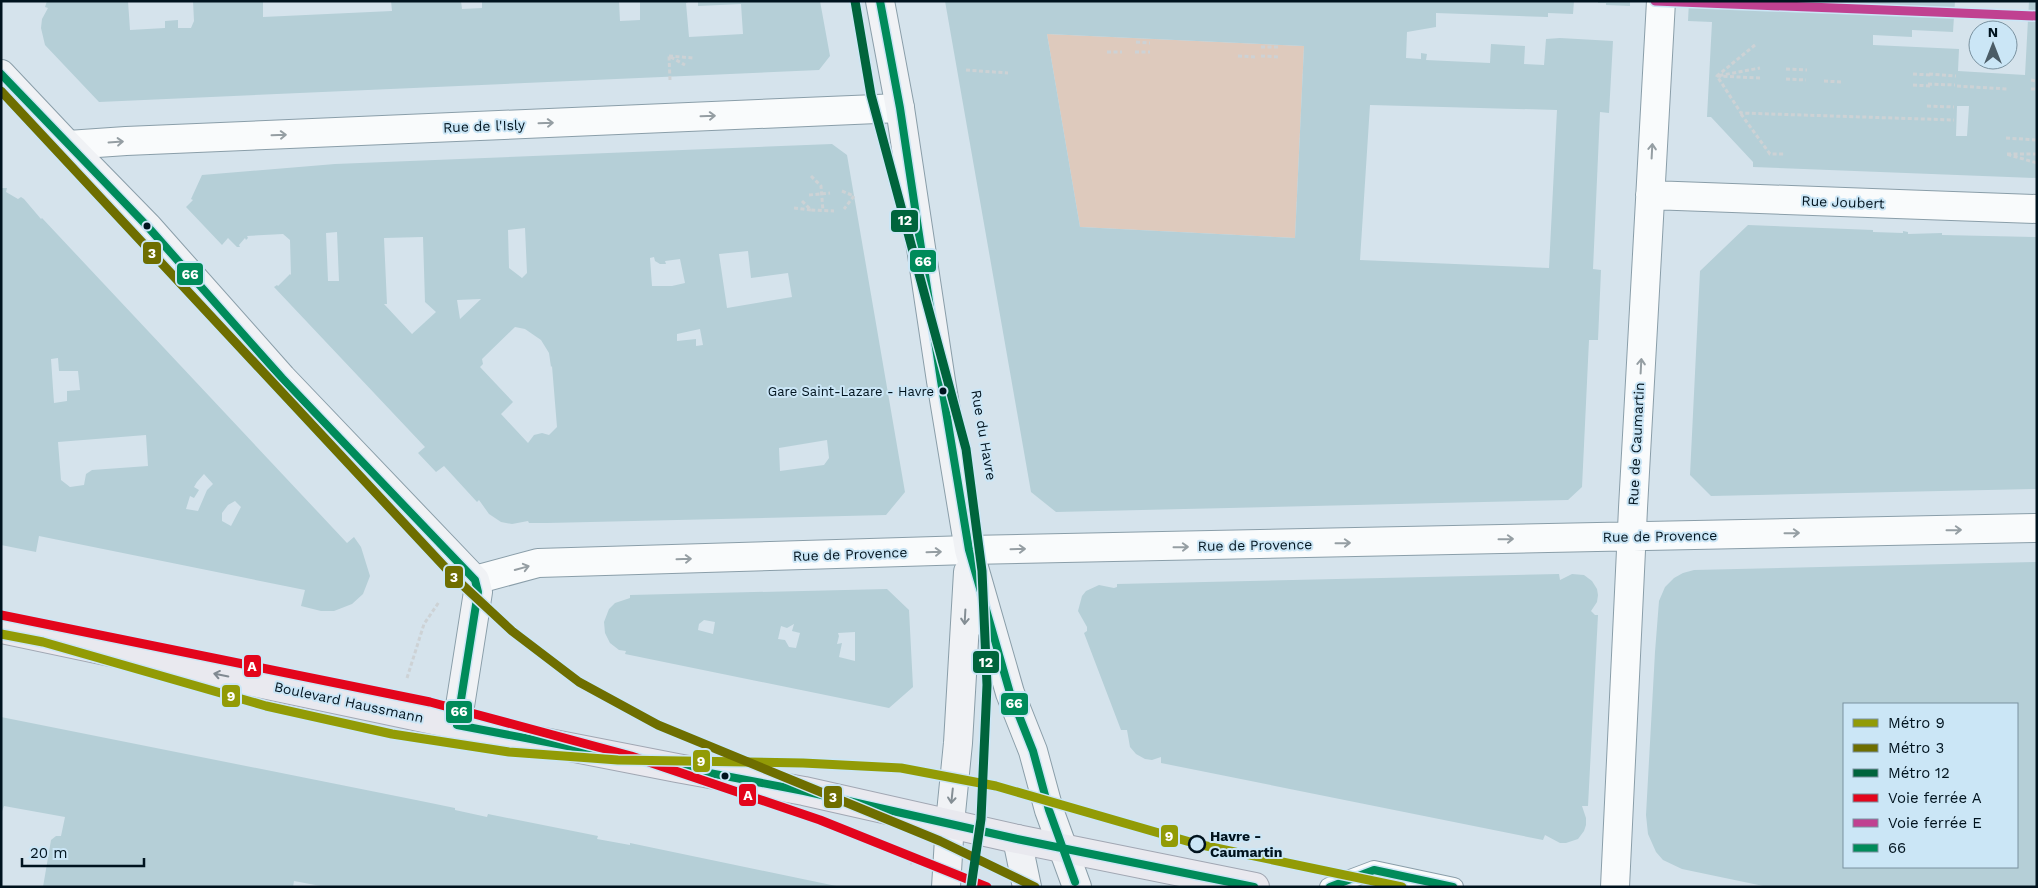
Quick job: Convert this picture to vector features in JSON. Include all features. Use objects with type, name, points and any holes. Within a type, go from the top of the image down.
[{"type":"main road","points":[[880,1],[900,108],[940,381],[969,550],[1010,694],[1033,751],[1062,848],[1077,887]]},
{"type":"main road","points":[[1,74],[148,228],[282,378],[475,580],[478,592],[457,725]]},
{"type":"main road","points":[[946,887],[958,743],[969,550]]},
{"type":"main road","name":"Boulevard Haussmann","points":[[1,629],[457,725],[804,791],[1062,848],[1255,887]]},
{"type":"main road","points":[[1017,838],[1027,887]]},
{"type":"street","name":"Rue de Caumartin","points":[[1615,887],[1661,1]]},
{"type":"street","name":"Rue de l'Isly","points":[[68,145],[900,108]]},
{"type":"street","name":"Rue Joubert","points":[[1650,195],[2037,209]]},
{"type":"street","name":"Rue de Provence","points":[[475,580],[538,563],[969,550],[2037,528]]},
{"type":"lane","points":[[1329,887],[1374,870],[1454,887]]},
{"type":"path","points":[[1136,42],[1150,43]]},
{"type":"path","points":[[1717,76],[1755,45]]},
{"type":"path","points":[[1262,47],[1279,48]]},
{"type":"path","points":[[1107,52],[1122,52]]},
{"type":"path","points":[[1135,52],[1150,52]]},
{"type":"path","points":[[669,56],[693,58]]},
{"type":"path","points":[[669,56],[685,65]]},
{"type":"path","points":[[669,56],[670,80]]},
{"type":"path","points":[[1238,56],[1256,57]]},
{"type":"path","points":[[1261,56],[1279,57]]},
{"type":"path","points":[[1717,76],[1760,68]]},
{"type":"path","points":[[1786,69],[1807,70]]},
{"type":"path","points":[[966,70],[1008,73]]},
{"type":"path","points":[[1913,74],[1956,76]]},
{"type":"path","points":[[1717,76],[1760,78]]},
{"type":"path","points":[[1717,76],[1770,154],[1784,154]]},
{"type":"path","points":[[1786,79],[1806,80]]},
{"type":"path","points":[[2031,80],[2037,81]]},
{"type":"path","points":[[1824,81],[1842,82]]},
{"type":"path","points":[[1913,85],[2007,88]]},
{"type":"path","points":[[2031,88],[2037,89]]},
{"type":"path","points":[[1927,106],[1954,107]]},
{"type":"path","points":[[1741,113],[1954,120]]},
{"type":"path","points":[[2006,138],[2037,140]]},
{"type":"path","points":[[2037,154],[2006,154],[2037,163]]},
{"type":"path","points":[[812,176],[821,186],[823,211]]},
{"type":"path","points":[[842,191],[854,196],[844,209]]},
{"type":"path","points":[[809,195],[830,193]]},
{"type":"path","points":[[802,202],[810,210]]},
{"type":"path","points":[[794,208],[834,211]]},
{"type":"path","points":[[400,713],[408,676],[424,624]]},
{"type":"shaded area","points":[[1047,34],[1304,46],[1295,238],[1080,227]]},
{"type":"building","points":[[47,1],[128,1],[130,30],[165,28],[165,21],[178,20],[178,28],[191,28],[194,21],[193,1],[263,1],[263,17],[392,11],[391,1],[461,1],[462,9],[482,8],[482,1],[619,1],[620,21],[640,20],[640,1],[691,1],[686,3],[689,37],[743,34],[741,4],[698,6],[698,1],[820,1],[830,56],[819,70],[99,102],[45,45],[41,28],[42,19],[48,8],[45,7]]},
{"type":"building","points":[[945,1],[1574,1],[1573,14],[1548,13],[1548,17],[1436,13],[1436,27],[1407,32],[1406,58],[1421,59],[1421,53],[1427,54],[1426,60],[1490,63],[1491,44],[1525,46],[1524,64],[1544,65],[1546,39],[1613,41],[1609,113],[1600,112],[1593,269],[1601,270],[1598,340],[1589,340],[1582,487],[1568,500],[1056,512],[1031,492]],"holes":[[[1047,34],[1304,46],[1295,238],[1080,227]],[[1370,105],[1557,110],[1549,268],[1360,260]]]},
{"type":"building","points":[[1598,1],[1630,1],[1630,6],[1606,5],[1606,3],[1598,3]]},
{"type":"building","points":[[1689,1],[1955,1],[1953,32],[1912,30],[1912,37],[1873,35],[1873,45],[1959,49],[1958,71],[2025,75],[2029,1],[2037,1],[2037,178],[1753,167],[1753,162],[1711,117],[1707,117],[1712,22],[1688,21]],"holes":[[[1957,106],[1969,106],[1967,136],[1956,136]]]},
{"type":"building","points":[[832,144],[847,155],[905,492],[886,515],[547,523],[529,523],[528,521],[512,524],[501,522],[489,514],[479,500],[477,502],[444,466],[436,472],[418,453],[425,447],[274,287],[291,275],[290,240],[283,234],[247,236],[248,238],[246,240],[245,238],[239,245],[240,247],[237,247],[228,238],[222,245],[186,207],[193,200],[191,199],[202,175],[335,164]],"holes":[[[525,228],[527,273],[522,278],[509,268],[508,230]],[[337,232],[339,281],[328,281],[326,233]],[[423,237],[425,302],[436,312],[412,334],[384,304],[387,304],[384,238]],[[748,251],[751,278],[788,273],[792,297],[727,308],[719,254]],[[654,257],[655,261],[660,264],[666,264],[665,261],[680,259],[685,283],[672,286],[652,286],[650,258]],[[481,299],[460,319],[457,300]],[[515,327],[525,329],[541,340],[549,353],[552,366],[557,427],[549,435],[542,433],[534,435],[528,443],[501,414],[513,402],[480,367],[483,364],[482,359]],[[700,329],[703,345],[696,346],[696,339],[677,341],[677,334]],[[827,440],[829,458],[824,465],[780,471],[779,448]]]},
{"type":"building","points":[[1,188],[7,188],[6,192],[18,199],[21,197],[24,199],[347,543],[354,537],[361,547],[370,576],[363,594],[352,604],[334,611],[321,611],[301,606],[305,590],[39,536],[36,552],[1,545]],"holes":[[[58,358],[59,371],[78,371],[80,390],[67,391],[67,401],[54,403],[51,359]],[[146,435],[148,466],[92,470],[86,474],[84,485],[70,487],[61,480],[58,442]],[[204,474],[213,484],[207,490],[198,511],[186,509],[190,496],[194,498],[199,490],[194,487]],[[235,501],[241,507],[231,526],[222,521],[222,513],[228,505]]]},
{"type":"building","points":[[1748,225],[1873,230],[1873,232],[1903,233],[1903,231],[1908,232],[1908,234],[1942,233],[1942,235],[2037,237],[2037,489],[1711,496],[1690,475],[1700,271]]},
{"type":"building","points":[[2037,562],[2037,887],[1768,887],[1682,869],[1663,860],[1656,852],[1648,834],[1646,815],[1655,652],[1659,601],[1665,587],[1674,578],[1694,570]]},
{"type":"building","points":[[1559,574],[1560,580],[1572,574],[1584,575],[1592,581],[1598,595],[1597,602],[1591,611],[1598,615],[1588,806],[1582,806],[1586,825],[1578,839],[1566,843],[1560,843],[1545,835],[1543,840],[1161,763],[1161,757],[1152,760],[1145,759],[1136,754],[1130,747],[1127,730],[1121,730],[1084,633],[1087,631],[1087,627],[1078,611],[1082,596],[1086,591],[1099,585],[1114,588],[1117,587],[1117,584]]},
{"type":"building","points":[[887,589],[909,610],[913,687],[889,708],[625,654],[626,651],[619,650],[610,643],[605,633],[604,622],[609,609],[615,603],[630,598],[630,595]],"holes":[[[704,620],[715,622],[713,634],[698,630],[699,624]],[[794,624],[792,631],[800,633],[796,648],[789,647],[785,640],[778,639],[781,626],[787,628]],[[855,632],[855,661],[839,657],[842,643],[837,644],[838,633]]]},
{"type":"building","points":[[1,717],[455,808],[455,810],[487,817],[488,814],[598,836],[597,839],[630,845],[630,843],[841,887],[326,887],[294,881],[293,887],[43,887],[51,840],[56,836],[61,836],[65,817],[4,806],[1,814]]},
{"type":"metro line","name":"12","points":[[855,1],[871,95],[966,449],[982,571],[987,685],[981,819],[971,887]]},
{"type":"metro line","name":"3","points":[[1,91],[455,578],[512,631],[579,682],[658,725],[940,841],[1035,887]]},
{"type":"metro line","name":"9","points":[[1,634],[43,642],[266,706],[392,734],[509,752],[618,760],[803,763],[901,768],[996,786],[1197,844],[1402,887]]},
{"type":"rail line","name":"E","points":[[1655,1],[2037,16]]},
{"type":"rail line","name":"A","points":[[1,615],[430,702],[631,756],[820,820],[987,887]]},
{"type":"transit line","name":"66","points":[[880,1],[900,108],[941,381],[969,550],[1010,693],[1033,751],[1049,810],[1075,882]]},
{"type":"transit line","name":"66","points":[[1,74],[148,227],[282,378],[475,580],[478,592],[457,725],[804,791],[1017,839],[1254,887]]},
{"type":"transit line","name":"66","points":[[1330,887],[1374,870],[1453,887]]},
{"type":"place","name":"Gare Saint-Lazare - Havre","points":[[943,391]]},
{"type":"place","name":"Havre - Caumartin","points":[[1197,844]]}]
